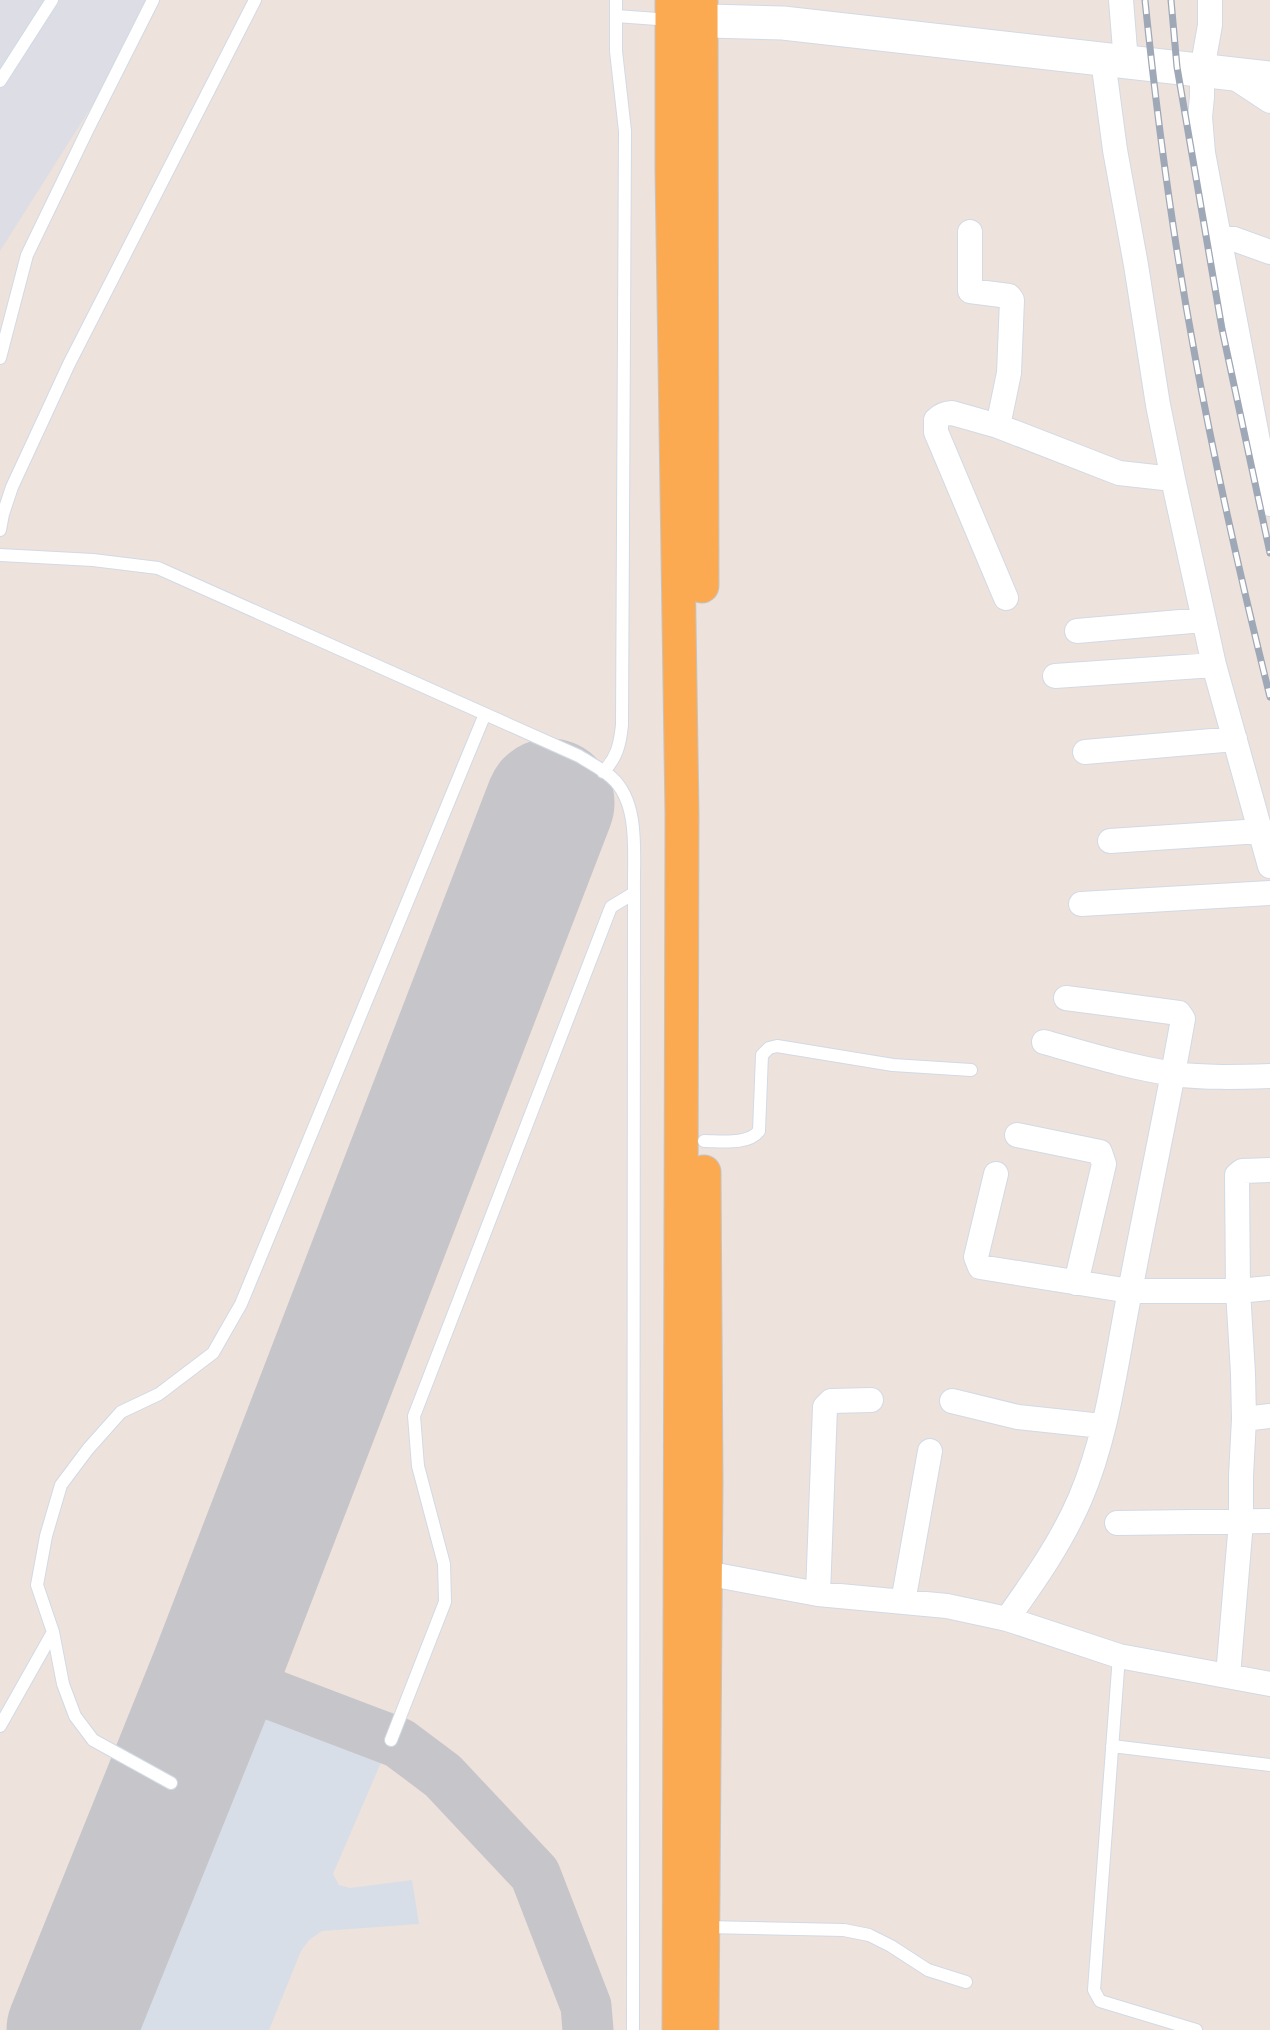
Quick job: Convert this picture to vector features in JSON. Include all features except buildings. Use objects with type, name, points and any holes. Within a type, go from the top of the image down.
[{"type":"main road","points":[[679,2030],[704,1141],[701,383],[687,10]]},
{"type":"main road","points":[[687,10],[672,170],[693,1567],[703,1927],[702,2030]]},
{"type":"street","points":[[1121,0],[1115,61],[1115,150],[1158,405],[1203,620],[1270,866]]},
{"type":"street","points":[[1210,0],[1214,71],[1203,97],[1200,117],[1203,153],[1270,504]]},
{"type":"street","points":[[687,10],[1270,78]]},
{"type":"street","points":[[1214,71],[1270,101]]},
{"type":"street","points":[[970,232],[970,291],[1009,296],[1012,300],[1009,373],[998,426]]},
{"type":"street","points":[[1218,237],[1234,239],[1270,252]]},
{"type":"street","points":[[1006,598],[935,425],[940,416],[952,413],[998,426],[1119,473],[1173,479]]},
{"type":"street","points":[[1077,631],[1203,620]]},
{"type":"street","points":[[1055,676],[1214,665]]},
{"type":"street","points":[[1085,752],[1235,739]]},
{"type":"street","points":[[1110,841],[1260,831]]},
{"type":"street","points":[[1081,904],[1270,893]]},
{"type":"street","points":[[1007,1619],[1042,1570],[1065,1530],[1092,1465],[1110,1397],[1183,1019],[1179,1013],[1066,998]]},
{"type":"street","points":[[1044,1042],[1128,1065],[1173,1074],[1206,1077],[1270,1076]]},
{"type":"street","points":[[1017,1135],[1100,1152],[1103,1158],[1104,1164],[1076,1283]]},
{"type":"street","points":[[1228,1676],[1241,1522],[1244,1419],[1238,1291],[1237,1175],[1242,1171],[1270,1170]]},
{"type":"street","points":[[996,1174],[976,1257],[980,1267],[1130,1291],[1238,1291],[1270,1288]]},
{"type":"street","points":[[818,1594],[825,1407],[831,1401],[871,1400]]},
{"type":"street","points":[[952,1401],[1018,1417],[1102,1426]]},
{"type":"street","points":[[1244,1419],[1270,1416]]},
{"type":"street","points":[[903,1602],[930,1451]]},
{"type":"street","points":[[1117,1523],[1270,1521]]},
{"type":"street","points":[[693,1567],[818,1594],[947,1606],[1007,1619],[1119,1656],[1270,1684]]},
{"type":"lane","points":[[0,81],[52,0]]},
{"type":"lane","points":[[0,358],[27,255],[153,0]]},
{"type":"lane","points":[[0,530],[12,487],[69,364],[255,0]]},
{"type":"lane","points":[[603,772],[612,762],[620,744],[622,725],[626,131],[616,51],[615,0]]},
{"type":"lane","points":[[616,16],[687,10]]},
{"type":"lane","points":[[0,555],[93,560],[158,568],[579,756],[612,777],[626,797],[633,815],[634,893],[633,2030]]},
{"type":"lane","points":[[171,1783],[93,1740],[75,1716],[63,1684],[53,1632],[37,1585],[46,1536],[61,1485],[88,1449],[121,1412],[159,1394],[213,1353],[241,1304],[485,714]]},
{"type":"lane","points":[[392,1740],[445,1602],[444,1564],[418,1466],[414,1416],[611,907],[634,893]]},
{"type":"lane","points":[[704,1141],[747,1139],[754,1137],[759,1131],[762,1055],[768,1048],[777,1046],[903,1066],[971,1070]]},
{"type":"lane","points":[[0,1726],[53,1632]]},
{"type":"lane","points":[[1119,1656],[1094,1990],[1100,2001],[1196,2030]]},
{"type":"lane","points":[[1112,1746],[1270,1765]]},
{"type":"lane","points":[[703,1927],[844,1930],[869,1935],[928,1970],[966,1982]]},
{"type":"shaded area","points":[[0,0],[159,0],[0,251]]},
{"type":"shaded area","points":[[275,1672],[401,1716],[333,1874],[339,1885],[350,1888],[412,1880],[419,1924],[322,1931],[309,1940],[301,1951],[269,2030],[128,2030]]},
{"type":"taxiway","points":[[215,1673],[399,1743],[443,1776],[535,1874],[586,2006],[588,2030]]},
{"type":"runway","points":[[71,2030],[215,1673],[550,803]]},
{"type":"railway","points":[[1145,0],[1166,178],[1187,312],[1221,484],[1270,697]]},
{"type":"railway","points":[[1171,0],[1177,67],[1222,329],[1270,553]]}]
